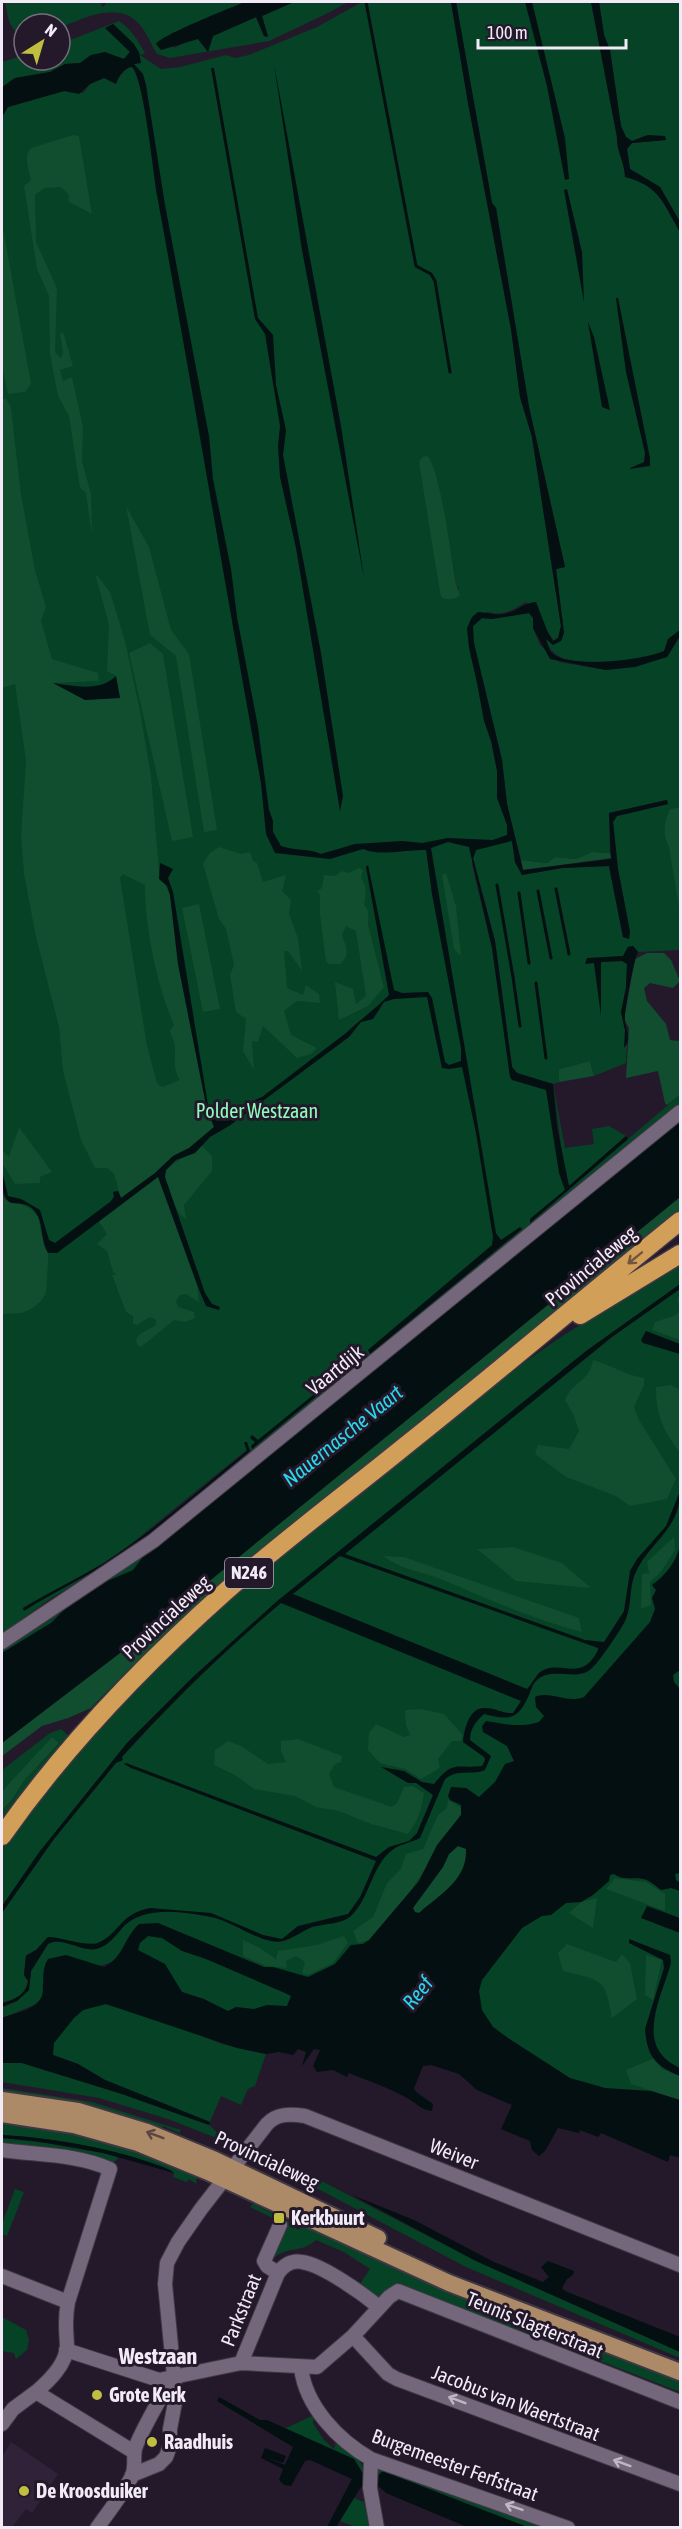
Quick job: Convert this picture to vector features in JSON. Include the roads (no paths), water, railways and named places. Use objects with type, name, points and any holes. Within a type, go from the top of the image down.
[{"type":"highway","name":"Provincialeweg","points":[[2,1836],[29,1797],[101,1712],[227,1590],[681,1221]]},
{"type":"highway","name":"Provincialeweg","points":[[530,1346],[681,1254]]},
{"type":"main road","name":"Provincialeweg","points":[[2,2100],[102,2117],[169,2140],[228,2174]]},
{"type":"main road","name":"Provincialeweg","points":[[2,2114],[74,2124],[117,2136],[228,2174],[411,2253],[532,2314],[681,2372]]},
{"type":"street","name":"Vaartdijk","points":[[2,1642],[153,1541],[681,1112]]},
{"type":"street","name":"Weiver","points":[[228,2174],[272,2118],[282,2115],[305,2116],[681,2265]]},
{"type":"street","points":[[2,2150],[68,2159],[110,2169],[68,2302],[65,2328],[66,2350],[56,2373],[13,2409],[2,2424]]},
{"type":"street","points":[[132,2475],[159,2464],[170,2446],[170,2428],[176,2397],[165,2284],[167,2263],[189,2225],[228,2174]]},
{"type":"street","name":"Parkstraat","points":[[278,2273],[267,2266],[264,2261],[280,2225]]},
{"type":"street","name":"Parkstraat","points":[[241,2363],[278,2273],[290,2263],[305,2262],[356,2290],[379,2307]]},
{"type":"street","points":[[2,2276],[68,2302]]},
{"type":"street","name":"Teunis Slagterstraat","points":[[379,2307],[392,2294],[401,2292],[681,2402]]},
{"type":"street","points":[[66,2350],[146,2377],[173,2379],[241,2363],[283,2364],[301,2368],[318,2367],[353,2336],[379,2307]]},
{"type":"street","name":"Jacobus van Waertstraat","points":[[353,2336],[388,2374],[397,2379],[679,2480]]},
{"type":"street","name":"Burgemeester Ferfstraat","points":[[301,2368],[304,2381],[326,2425],[355,2450],[370,2458],[568,2528]]},
{"type":"street","points":[[134,2452],[165,2387],[173,2379]]},
{"type":"street","points":[[36,2392],[134,2452],[136,2458],[132,2475],[97,2528]]},
{"type":"street","points":[[370,2458],[370,2488],[377,2528]]},
{"type":"water","points":[[245,2],[294,2],[262,16],[268,37],[264,36],[256,17],[213,36],[208,52],[198,39],[161,50],[156,44],[183,28]]},
{"type":"water","points":[[451,2],[456,2],[492,203],[496,208],[529,407],[565,567],[556,569],[564,633],[561,641],[553,645],[546,639],[548,646],[551,652],[573,661],[624,660],[664,651],[668,639],[680,630],[680,636],[667,657],[635,667],[606,670],[550,659],[533,628],[533,618],[529,613],[492,619],[482,618],[473,626],[474,643],[502,760],[507,804],[523,870],[611,859],[609,813],[667,800],[668,804],[617,816],[613,822],[618,869],[630,932],[629,939],[623,937],[609,866],[562,868],[522,875],[515,862],[512,841],[476,850],[473,858],[495,941],[512,1067],[517,1073],[553,1084],[557,1127],[569,1186],[626,1136],[628,1139],[530,1223],[530,1219],[565,1190],[559,1173],[546,1090],[512,1080],[510,1077],[492,948],[469,847],[448,842],[431,848],[496,1233],[501,1240],[520,1227],[522,1229],[370,1354],[368,1350],[492,1245],[493,1237],[476,1133],[462,1067],[442,1068],[427,997],[394,999],[384,1002],[373,1019],[361,1022],[349,1037],[229,1126],[210,1137],[195,1153],[176,1160],[166,1170],[165,1177],[205,1293],[212,1304],[220,1307],[219,1310],[206,1306],[158,1177],[57,1253],[48,1253],[40,1220],[32,1208],[9,1202],[5,1197],[2,1171],[8,1196],[21,1199],[40,1210],[49,1240],[55,1243],[110,1202],[114,1197],[113,1192],[118,1191],[121,1198],[155,1173],[173,1156],[189,1148],[214,1127],[207,1110],[178,964],[170,895],[167,886],[159,879],[160,863],[173,869],[168,878],[173,892],[209,1111],[217,1121],[230,1117],[248,1103],[262,1097],[346,1033],[389,995],[366,867],[368,865],[394,990],[402,993],[428,992],[432,998],[445,1062],[449,1065],[461,1061],[461,1048],[426,850],[386,853],[363,849],[330,859],[275,853],[266,834],[261,783],[157,195],[144,107],[136,75],[132,67],[122,73],[116,84],[104,78],[90,84],[79,94],[64,91],[8,107],[2,117],[2,87],[15,78],[50,72],[72,72],[72,64],[80,63],[91,55],[105,52],[124,59],[130,52],[105,28],[113,24],[139,52],[141,63],[134,64],[143,74],[146,85],[165,205],[209,436],[213,479],[258,727],[273,832],[281,846],[321,854],[355,844],[402,841],[422,843],[448,838],[493,840],[507,835],[507,825],[497,798],[497,771],[484,721],[467,628],[472,617],[478,612],[504,614],[536,602],[553,641],[558,638],[561,626],[532,437],[520,397],[511,329]]},
{"type":"water","points":[[525,2],[532,2],[565,138],[569,179],[565,180],[547,86]]},
{"type":"water","points":[[591,2],[599,2],[604,35],[610,50],[621,126],[626,137],[632,141],[648,135],[665,136],[666,140],[632,143],[627,149],[630,169],[660,187],[680,222],[680,232],[664,204],[653,191],[646,185],[625,177]]},
{"type":"water","points":[[274,64],[341,426],[364,578],[302,250]]},
{"type":"water","points":[[211,68],[214,68],[258,318],[273,335],[276,385],[286,430],[283,455],[321,653],[343,796],[340,811],[296,548],[280,477],[278,446],[280,426],[265,334],[255,319]]},
{"type":"water","points":[[567,189],[582,252],[584,302],[564,190]]},
{"type":"water","points":[[616,298],[618,298],[650,458],[650,466],[628,469],[644,462],[645,453],[626,372]]},
{"type":"water","points":[[588,322],[594,337],[610,410],[602,407]]},
{"type":"water","points":[[116,676],[120,698],[85,700],[53,683],[94,686],[110,681]]},
{"type":"water","points":[[633,946],[638,952],[626,1004],[625,1021],[628,1040],[624,1048],[625,1030],[621,1012],[626,988],[627,964],[622,961],[601,962],[601,1016],[594,963],[585,964],[587,958],[623,956],[628,947]]},
{"type":"water","name":"Nauernasche Vaart","points":[[680,1117],[680,1197],[137,1640],[2,1743],[2,1653],[51,1623],[66,1608],[103,1583],[133,1570],[146,1553],[415,1333],[505,1264]]},
{"type":"water","points":[[680,1284],[680,1289],[612,1337],[345,1554],[585,1640],[604,1642],[624,1611],[630,1571],[637,1559],[666,1526],[680,1491],[679,1504],[670,1526],[648,1553],[635,1574],[626,1619],[592,1668],[579,1674],[542,1676],[535,1682],[518,1713],[508,1717],[484,1714],[476,1722],[470,1740],[491,1756],[485,1770],[455,1774],[445,1779],[420,1838],[395,1848],[387,1855],[358,1908],[347,1919],[312,1927],[287,1940],[275,1942],[257,1937],[211,1917],[166,1912],[143,1915],[124,1926],[101,1948],[90,1949],[59,1942],[48,1944],[31,1971],[29,1990],[17,2001],[2,2007],[2,2003],[15,1998],[25,1990],[28,1981],[24,1975],[26,1956],[36,1950],[48,1937],[95,1944],[107,1938],[132,1914],[150,1908],[211,1913],[263,1935],[282,1939],[298,1926],[348,1914],[360,1897],[376,1861],[124,1764],[376,1857],[389,1847],[409,1841],[417,1833],[433,1795],[416,1783],[408,1783],[381,1767],[404,1771],[422,1782],[434,1784],[451,1768],[482,1766],[484,1757],[463,1742],[466,1726],[471,1716],[484,1708],[513,1713],[521,1701],[281,1603],[199,1677],[122,1757],[123,1760],[116,1763],[54,1839],[2,1913],[2,1906],[40,1851],[127,1743],[192,1678],[276,1602],[586,1351]],"holes":[[[340,1556],[598,1648],[591,1660],[584,1666],[570,1669],[547,1669],[539,1673],[527,1689],[293,1594]]]},
{"type":"water","points":[[646,1331],[680,1344],[680,1354],[643,1343],[641,1340]]},
{"type":"water","points":[[355,1361],[357,1363],[252,1449],[251,1446],[255,1442],[250,1438],[252,1435],[258,1440]]},
{"type":"water","points":[[244,1442],[247,1442],[250,1451],[161,1525],[105,1565],[24,1611],[23,1608],[104,1563],[141,1537],[247,1451]]},
{"type":"water","name":"Reef","points":[[680,1545],[680,1670],[673,1675],[674,1682],[680,1689],[680,1873],[675,1874],[676,1880],[680,1883],[680,1891],[671,1888],[661,1890],[643,1879],[610,1875],[609,1881],[593,1895],[581,1902],[566,1903],[551,1915],[542,1916],[522,1928],[482,1980],[479,1991],[482,2010],[493,2027],[570,2078],[605,2088],[651,2091],[680,2100],[680,2158],[670,2155],[668,2162],[601,2133],[598,2137],[580,2130],[579,2133],[558,2128],[545,2151],[539,2156],[532,2150],[530,2141],[501,2129],[512,2105],[477,2090],[459,2074],[431,2065],[423,2066],[414,2088],[433,2104],[432,2111],[421,2108],[393,2091],[349,2073],[347,2077],[333,2070],[317,2072],[313,2066],[320,2050],[314,2049],[302,2066],[306,2052],[298,2049],[293,2055],[279,2052],[266,2054],[237,2048],[106,2004],[83,2010],[74,2018],[54,2043],[53,2055],[78,2064],[105,2080],[210,2122],[209,2125],[122,2094],[22,2063],[2,2063],[2,2018],[30,2008],[41,1999],[45,1965],[48,1959],[66,1955],[104,1967],[116,1958],[139,1924],[158,1923],[264,1967],[273,1967],[308,1977],[335,1964],[351,1945],[363,1944],[369,1940],[419,1881],[437,1845],[461,1815],[461,1805],[450,1800],[448,1796],[451,1787],[466,1788],[479,1797],[495,1782],[505,1764],[514,1761],[507,1746],[483,1732],[482,1726],[486,1721],[518,1725],[539,1722],[544,1716],[536,1707],[535,1697],[541,1695],[571,1699],[584,1697],[650,1622],[655,1609],[652,1598],[656,1590],[652,1585],[670,1568]],"holes":[[[458,1846],[466,1849],[462,1870],[457,1878],[451,1886],[419,1913],[415,1912],[413,1908],[443,1867],[449,1854]],[[148,1936],[162,1938],[182,1951],[291,1996],[287,2006],[267,2005],[254,2009],[236,2007],[228,2011],[204,1999],[182,1992],[165,1964],[138,1950],[140,1943]]]},
{"type":"water","points":[[647,1906],[680,1918],[680,1933],[641,1918]]},
{"type":"water","points":[[629,1939],[670,1955],[671,1963],[654,2021],[654,2035],[657,2048],[666,2059],[680,2068],[680,2076],[654,2059],[646,2039],[645,2029],[664,1968],[663,1960],[629,1943]]},
{"type":"water","points":[[2,2135],[95,2147],[131,2156],[174,2173],[103,2153],[35,2141],[2,2138]]},
{"type":"water","points":[[352,2195],[414,2220],[494,2262],[543,2282],[549,2277],[541,2267],[548,2261],[574,2271],[562,2288],[565,2291],[680,2337],[680,2352],[476,2261]]},
{"type":"water","points":[[219,2397],[260,2420],[267,2420],[354,2459],[365,2477],[376,2477],[383,2471],[527,2527],[467,2527],[386,2493],[376,2484],[364,2484],[336,2527],[327,2527],[352,2479],[310,2460],[305,2461],[291,2486],[284,2485],[279,2480],[283,2469],[261,2458],[265,2448],[286,2456],[283,2463],[264,2457],[285,2465],[293,2447],[217,2401]]},
{"type":"waterway","points":[[366,2],[416,266],[431,274],[435,281],[450,372]]},
{"type":"waterway","points":[[497,885],[520,1026]]},
{"type":"waterway","points":[[556,889],[569,954]]},
{"type":"waterway","points":[[538,891],[551,958]]},
{"type":"waterway","points":[[519,893],[529,963]]},
{"type":"waterway","points":[[536,983],[546,1058]]},
{"type":"place","name":"Kerkbuurt","points":[[279,2218]]},
{"type":"place","name":"Grote Kerk","points":[[97,2395]]},
{"type":"place","name":"Raadhuis","points":[[152,2442]]},
{"type":"place","name":"De Kroosduiker","points":[[24,2491]]},
{"type":"district","name":"Westzaan","points":[[158,2356]]},
{"type":"park label","name":"Polder Westzaan","points":[[257,1111]]}]
